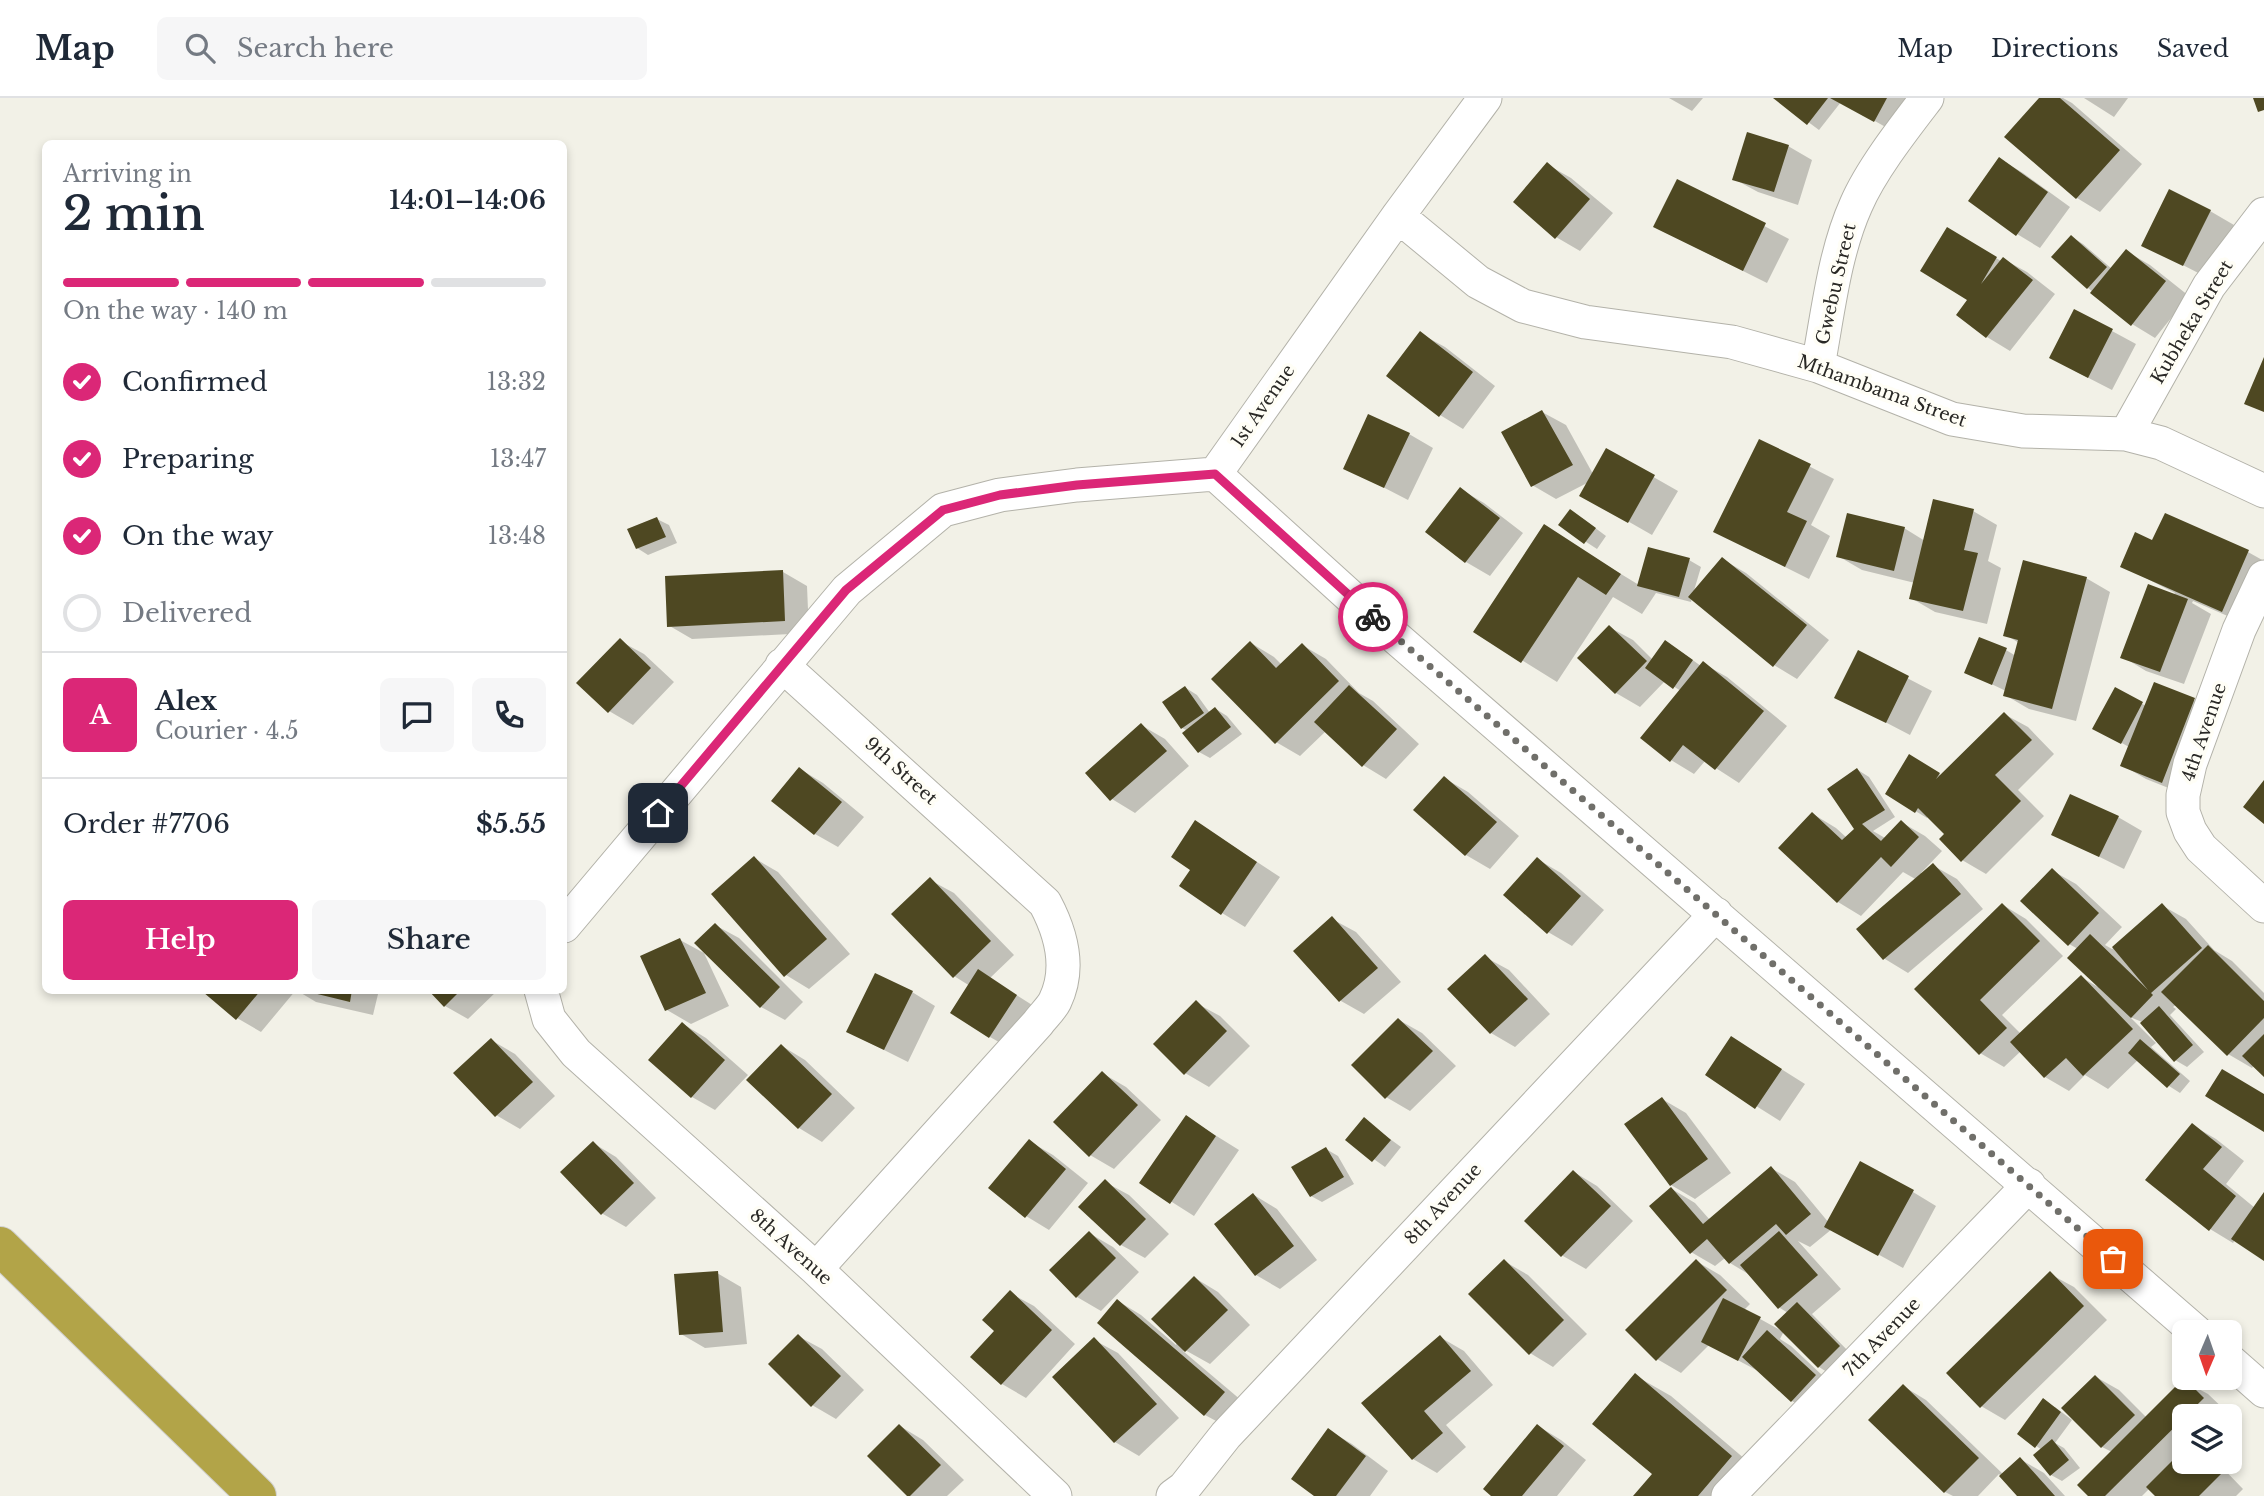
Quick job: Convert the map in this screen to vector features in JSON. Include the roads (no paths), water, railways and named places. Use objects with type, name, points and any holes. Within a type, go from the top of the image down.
[{"type":"highway","points":[[0,1247],[257,1496]]},
{"type":"street","name":"1st Avenue","points":[[1215,474],[1485,98]]},
{"type":"street","name":"Gwebu Street","points":[[1818,366],[1837,267],[1856,203],[1899,135],[1927,98]]},
{"type":"street","name":"Kubheka Street","points":[[2126,434],[2209,286],[2264,214]]},
{"type":"street","name":"Mthambama Street","points":[[1398,216],[1478,282],[1523,306],[1551,315],[1732,342],[1818,366],[1952,419],[1988,427],[2024,431],[2126,434],[2173,448],[2264,491]]},
{"type":"street","points":[[567,922],[846,590],[943,510],[1012,494],[1077,485],[1215,474],[1386,629],[2182,1320]]},
{"type":"street","name":"4th Avenue","points":[[2264,577],[2239,630],[2186,777],[2183,795],[2183,812],[2202,848],[2264,906]]},
{"type":"street","name":"9th Street","points":[[782,665],[1045,903],[1061,938],[1064,965],[1055,1001],[1038,1023],[816,1269]]},
{"type":"street","name":"8th Avenue","points":[[1173,1496],[1184,1488],[1235,1425],[1716,914]]},
{"type":"street","name":"8th Avenue","points":[[542,994],[549,1019],[576,1053],[816,1269],[1055,1496]]},
{"type":"street","name":"7th Avenue","points":[[1735,1494],[2029,1185]]},
{"type":"street","points":[[2242,1372],[2264,1391]]}]
